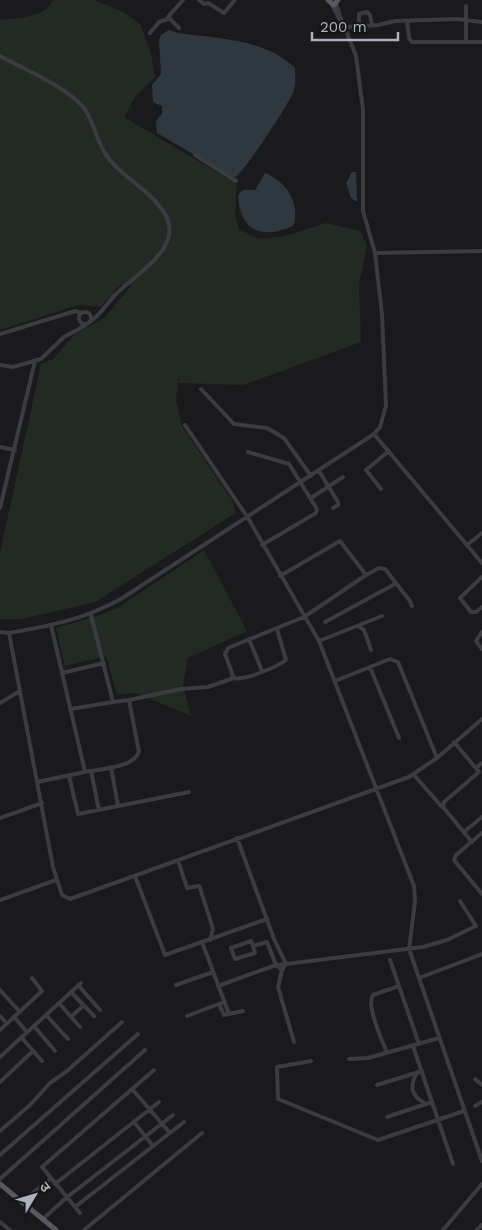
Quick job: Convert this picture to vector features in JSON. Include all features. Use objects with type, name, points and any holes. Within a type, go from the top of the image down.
[{"type":"main road","points":[[332,2],[345,0]]},
{"type":"main road","points":[[0,1184],[54,1230]]},
{"type":"street","points":[[150,33],[159,22],[168,19],[183,0]]},
{"type":"street","points":[[199,0],[224,12],[235,0]]},
{"type":"street","points":[[0,632],[9,633],[91,615],[121,599],[302,483],[374,434],[380,427],[386,406],[382,314],[375,253],[364,211],[363,110],[359,68],[332,2]]},
{"type":"street","points":[[466,6],[466,42]]},
{"type":"street","points":[[359,25],[359,14],[367,12],[370,15],[372,25]]},
{"type":"street","points":[[168,19],[179,28]]},
{"type":"street","points":[[343,26],[407,21],[466,20],[482,22]]},
{"type":"street","points":[[407,21],[409,38],[412,42],[482,42]]},
{"type":"street","points":[[0,56],[75,99],[85,110],[109,159],[152,198],[166,216],[169,232],[159,255],[141,275],[119,291],[86,325],[64,337],[46,355],[35,361],[13,367],[0,365]]},
{"type":"street","points":[[195,155],[236,181]]},
{"type":"street","points":[[375,253],[482,251]]},
{"type":"street","points":[[0,334],[77,311],[82,313],[99,313]]},
{"type":"street","points":[[76,330],[82,313]]},
{"type":"street","points":[[89,313],[91,321]]},
{"type":"street","points":[[70,314],[86,325]]},
{"type":"street","points":[[0,508],[35,361]]},
{"type":"street","points":[[201,389],[234,424],[267,428],[284,438],[311,476]]},
{"type":"street","points":[[184,425],[248,518],[319,641],[414,886],[415,902],[409,949],[482,1162]]},
{"type":"street","points":[[374,434],[482,563]]},
{"type":"street","points":[[0,447],[15,450]]},
{"type":"street","points":[[381,489],[366,470],[389,451]]},
{"type":"street","points":[[248,452],[286,462],[302,483],[317,510],[316,513],[262,545]]},
{"type":"street","points":[[318,471],[338,504],[333,508]]},
{"type":"street","points":[[311,498],[343,477]]},
{"type":"street","points":[[468,546],[482,533]]},
{"type":"street","points":[[280,576],[340,541],[366,575]]},
{"type":"street","points":[[233,678],[225,651],[304,617],[366,575],[380,568],[383,568],[412,606]]},
{"type":"street","points":[[482,577],[460,598],[471,612],[476,612],[482,607]]},
{"type":"street","points":[[325,622],[396,584]]},
{"type":"street","points":[[91,615],[113,702]]},
{"type":"street","points":[[319,641],[382,616]]},
{"type":"street","points":[[51,625],[85,772]]},
{"type":"street","points":[[358,626],[364,630],[371,650]]},
{"type":"street","points":[[71,709],[129,700],[180,689],[208,688],[233,678],[238,679],[262,671],[286,660],[278,629]]},
{"type":"street","points":[[482,632],[476,641],[482,649]]},
{"type":"street","points":[[9,633],[56,880],[64,897],[73,899],[414,775],[437,758],[482,718]]},
{"type":"street","points":[[250,639],[262,671]]},
{"type":"street","points":[[335,681],[390,659],[398,662],[437,758]]},
{"type":"street","points":[[62,673],[104,662]]},
{"type":"street","points":[[370,667],[399,738]]},
{"type":"street","points":[[0,703],[20,691]]},
{"type":"street","points":[[37,782],[111,767],[134,759],[139,752],[129,700]]},
{"type":"street","points":[[454,742],[479,772]]},
{"type":"street","points":[[443,807],[444,802],[479,772],[482,763]]},
{"type":"street","points":[[111,767],[118,806]]},
{"type":"street","points":[[91,771],[99,810]]},
{"type":"street","points":[[414,775],[472,842]]},
{"type":"street","points":[[69,776],[78,814],[189,792]]},
{"type":"street","points":[[0,818],[42,803]]},
{"type":"street","points":[[464,832],[482,817]]},
{"type":"street","points":[[482,833],[456,855],[454,860],[482,894]]},
{"type":"street","points":[[237,838],[274,939],[286,964]]},
{"type":"street","points":[[178,860],[187,888],[199,886],[200,888],[213,929],[210,940]]},
{"type":"street","points":[[135,876],[165,955],[267,919]]},
{"type":"street","points":[[0,900],[56,880]]},
{"type":"street","points":[[218,986],[276,964],[409,949],[436,944],[474,928],[476,924],[460,901]]},
{"type":"street","points":[[253,946],[274,939]]},
{"type":"street","points":[[251,941],[253,946],[255,953],[235,960],[231,948],[251,941]]},
{"type":"street","points":[[202,942],[229,1014]]},
{"type":"street","points":[[267,942],[276,964],[282,970]]},
{"type":"street","points":[[419,978],[482,954]]},
{"type":"street","points":[[390,960],[419,1044]]},
{"type":"street","points":[[286,964],[282,970],[278,987],[294,1042]]},
{"type":"street","points":[[176,985],[213,972]]},
{"type":"street","points":[[0,1030],[42,991],[32,978]]},
{"type":"street","points":[[0,1057],[79,984],[100,1010]]},
{"type":"street","points":[[387,1053],[372,1011],[371,999],[373,995],[399,986]]},
{"type":"street","points":[[0,990],[20,1012]]},
{"type":"street","points":[[71,992],[94,1016]]},
{"type":"street","points":[[187,1016],[224,1002]]},
{"type":"street","points":[[58,1003],[80,1027]]},
{"type":"street","points":[[219,1004],[223,1015],[243,1011]]},
{"type":"street","points":[[71,1017],[84,1005]]},
{"type":"street","points":[[46,1015],[68,1039]]},
{"type":"street","points":[[0,1016],[7,1024]]},
{"type":"street","points":[[14,1017],[26,1032]]},
{"type":"street","points":[[0,1131],[30,1105],[53,1080],[67,1071],[122,1022]]},
{"type":"street","points":[[34,1026],[55,1050]]},
{"type":"street","points":[[0,1155],[138,1034]]},
{"type":"street","points":[[21,1037],[42,1061]]},
{"type":"street","points":[[349,1059],[368,1058],[439,1038]]},
{"type":"street","points":[[413,1046],[419,1072],[432,1102],[453,1164]]},
{"type":"street","points":[[0,1179],[145,1050]]},
{"type":"street","points":[[0,1082],[33,1051]]},
{"type":"street","points":[[311,1061],[277,1067],[277,1096],[279,1100],[378,1140],[464,1111]]},
{"type":"street","points":[[80,1213],[42,1167],[154,1070]]},
{"type":"street","points":[[377,1085],[419,1072]]},
{"type":"street","points":[[419,1072],[412,1082],[412,1090],[417,1099],[426,1104]]},
{"type":"street","points":[[474,1079],[482,1085]]},
{"type":"street","points":[[132,1089],[170,1133]]},
{"type":"street","points":[[55,1184],[159,1102]]},
{"type":"street","points":[[388,1116],[432,1102]]},
{"type":"street","points":[[475,1106],[482,1102]]},
{"type":"street","points":[[43,1219],[87,1181],[173,1114]]},
{"type":"street","points":[[134,1122],[153,1146]]},
{"type":"street","points":[[75,1207],[184,1122]]},
{"type":"street","points":[[84,1230],[202,1133]]},
{"type":"street","points":[[28,1197],[51,1178]]},
{"type":"street","points":[[87,1181],[95,1191]]},
{"type":"street","points":[[446,1229],[482,1184]]},
{"type":"street","points":[[0,1222],[10,1230]]},
{"type":"street","points":[[477,1230],[482,1225]]},
{"type":"shaded area","points":[[53,0],[94,0],[125,13],[140,24],[151,53],[155,77],[135,97],[124,117],[237,184],[235,213],[239,229],[259,239],[285,236],[326,223],[360,231],[367,245],[359,285],[361,342],[244,385],[179,383],[179,373],[176,400],[182,426],[233,502],[236,513],[95,602],[22,619],[0,619],[0,553],[41,364],[53,359],[75,334],[104,318],[131,286],[128,282],[118,287],[101,307],[79,305],[0,330],[0,20],[37,14],[49,6]]},
{"type":"shaded area","points":[[169,30],[255,45],[283,58],[295,68],[295,87],[291,97],[256,152],[234,178],[157,133],[156,121],[162,114],[162,106],[153,102],[152,85],[161,74],[159,40],[161,35]]},
{"type":"shaded area","points":[[352,172],[356,172],[357,202],[351,198],[346,183]]},
{"type":"shaded area","points":[[265,173],[285,187],[290,194],[295,210],[293,226],[282,230],[262,232],[254,229],[243,217],[238,195],[243,190],[255,190]]},
{"type":"shaded area","points":[[204,550],[247,631],[188,658],[183,685],[191,716],[136,693],[117,695],[106,656],[65,666],[56,628],[100,615],[119,607]]}]
